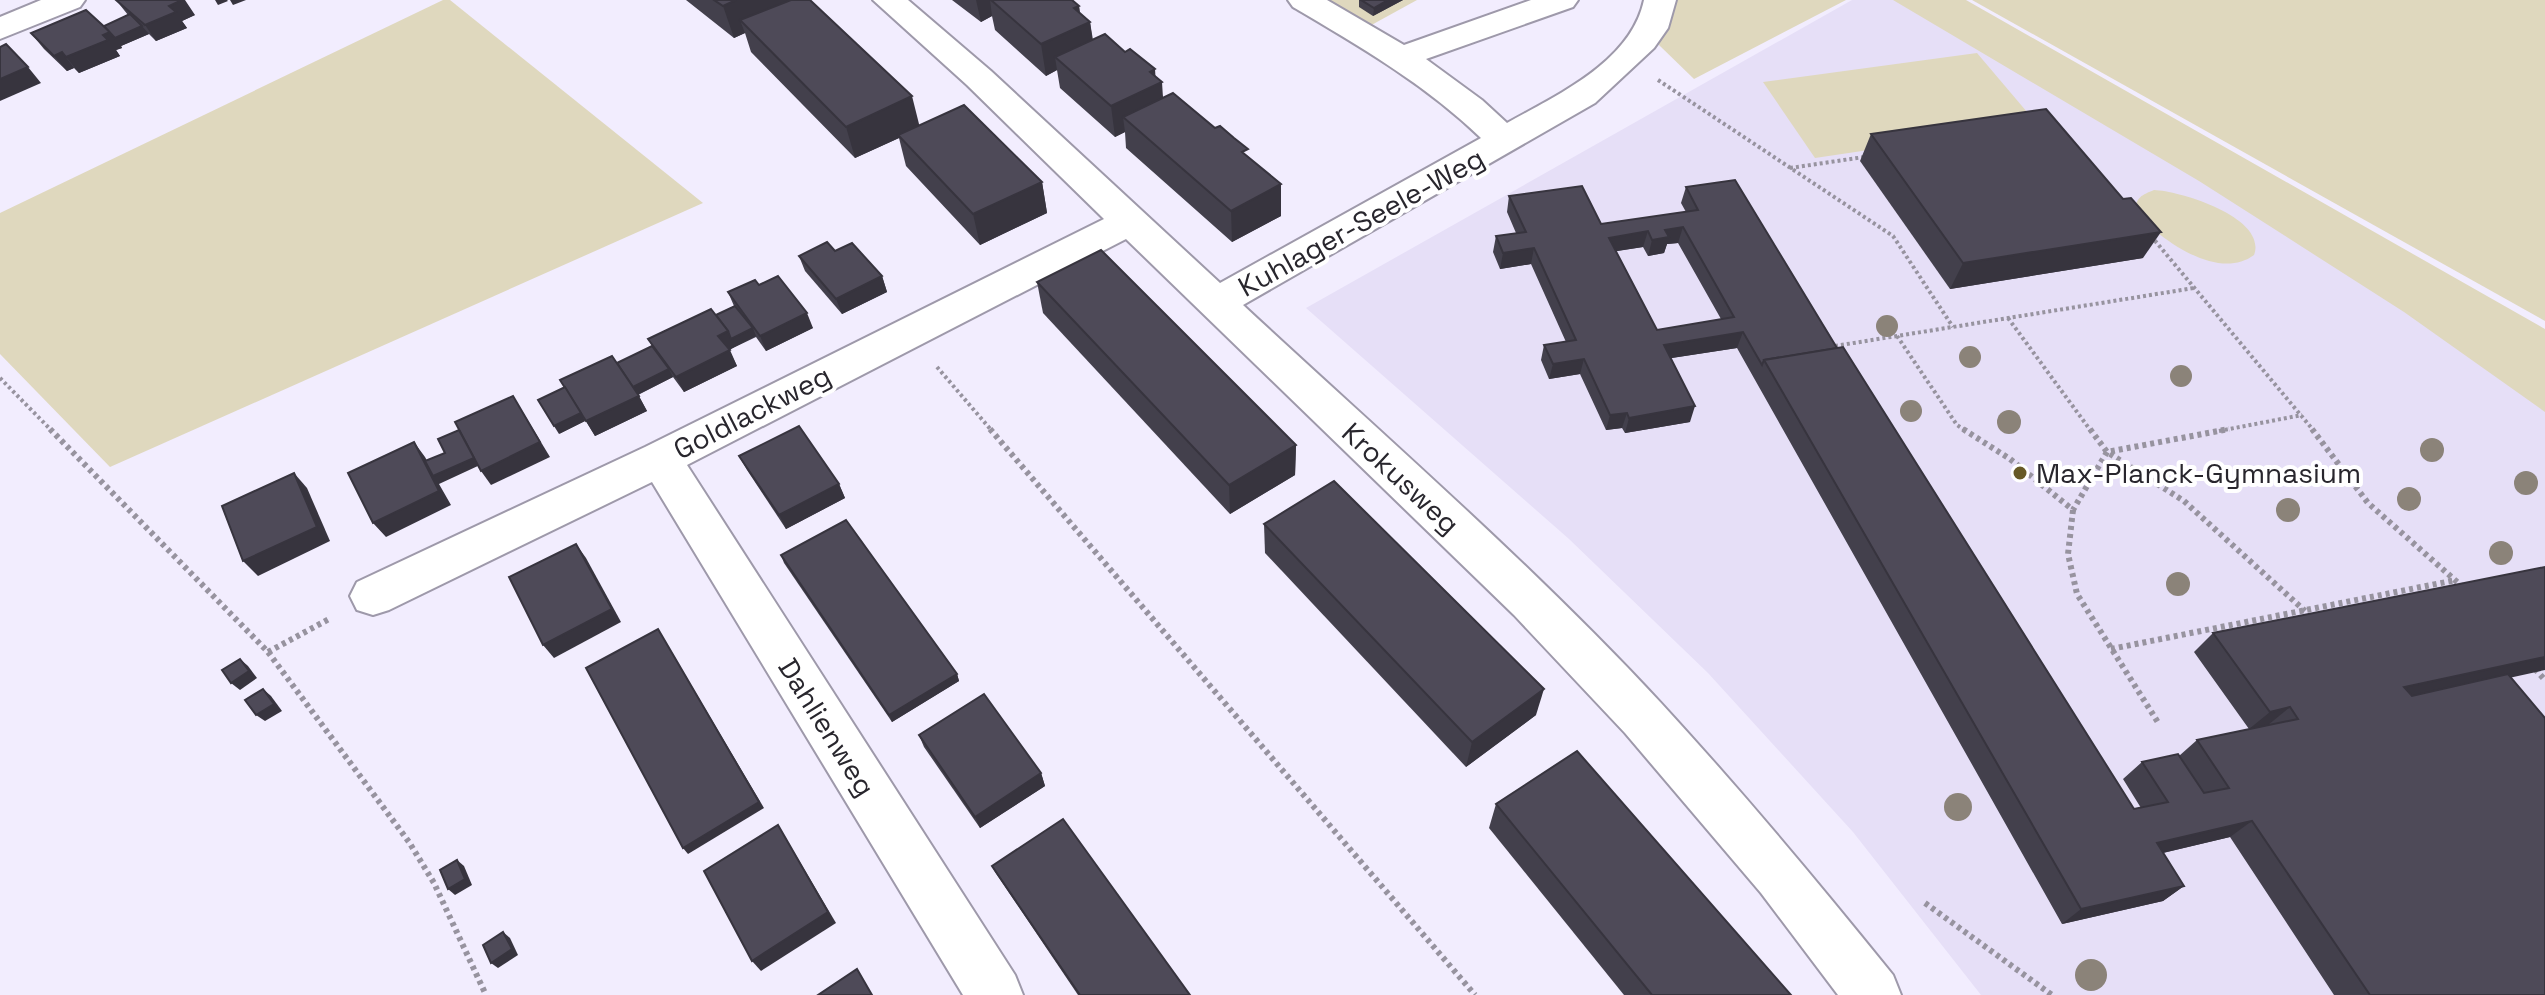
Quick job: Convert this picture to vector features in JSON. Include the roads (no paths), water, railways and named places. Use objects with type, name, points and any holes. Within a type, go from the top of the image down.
[{"type":"street","points":[[0,29],[69,0]]},
{"type":"street","name":"Krokusweg","points":[[889,0],[979,78],[1530,601],[1642,717],[1780,875],[1873,995]]},
{"type":"street","name":"Kuhlager-Seele-Weg","points":[[1304,0],[1401,57],[1470,108],[1505,141]]},
{"type":"street","points":[[1401,57],[1562,0]]},
{"type":"street","name":"Kuhlager-Seele-Weg","points":[[1216,303],[1583,95],[1628,59],[1659,13],[1660,0]]},
{"type":"street","name":"Goldlackweg","points":[[373,596],[660,459],[1129,222]]},
{"type":"street","name":"Dahlienweg","points":[[660,459],[995,995]]},
{"type":"place","name":"Max-Planck-Gymnasium","points":[[2020,473]]}]
